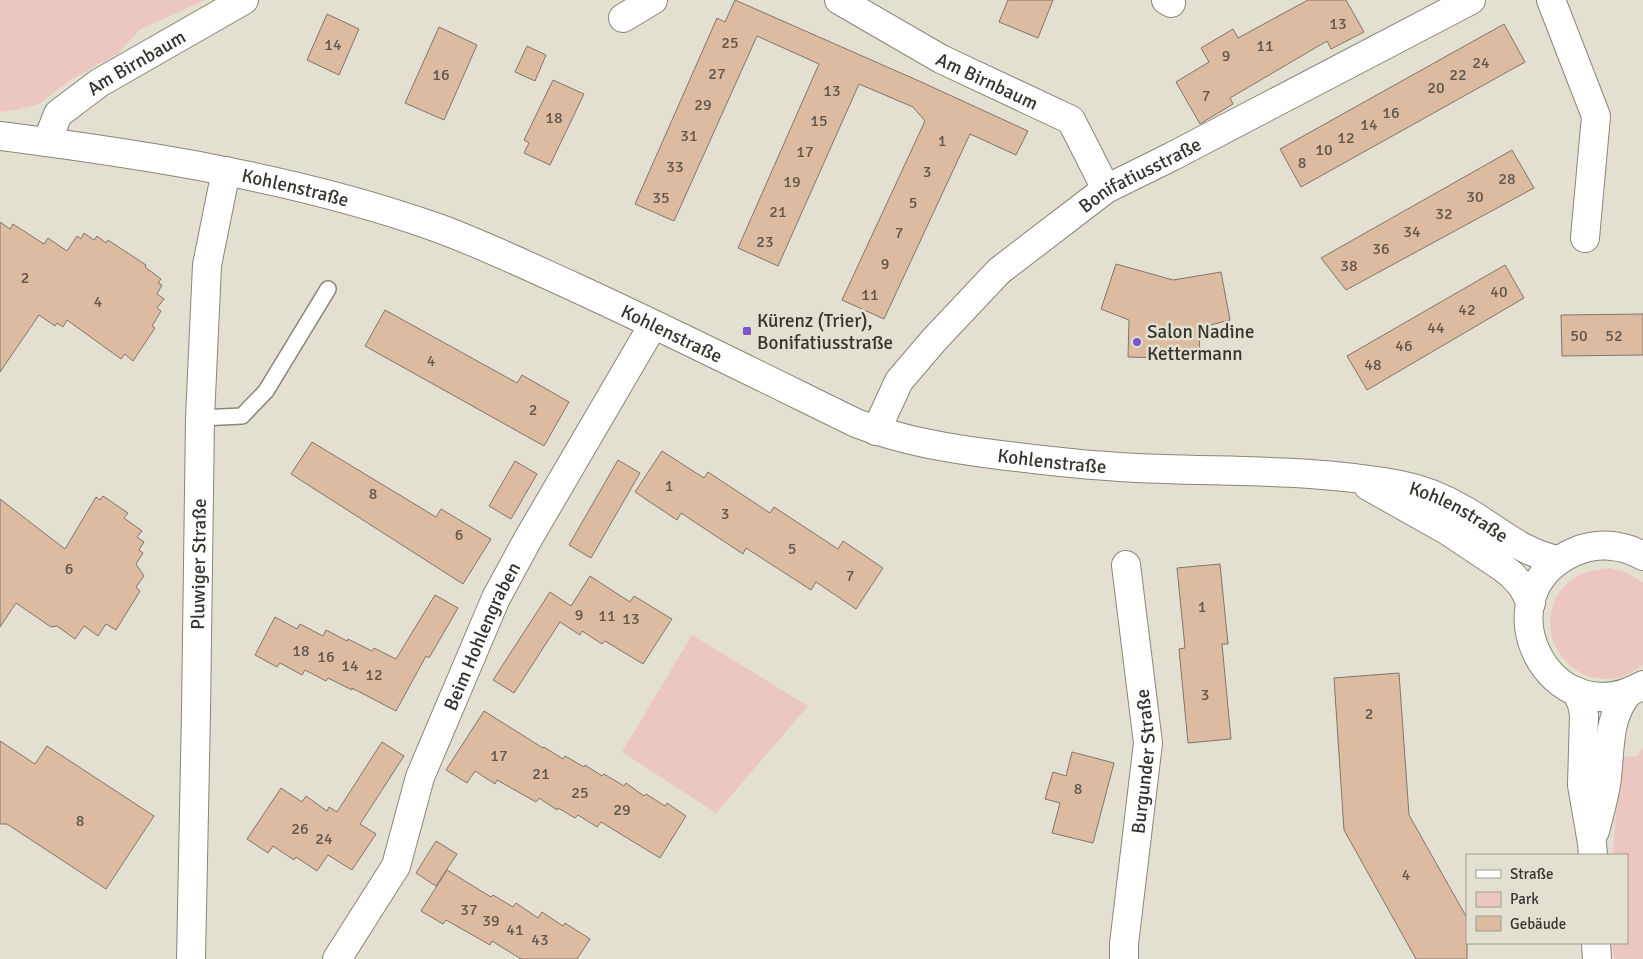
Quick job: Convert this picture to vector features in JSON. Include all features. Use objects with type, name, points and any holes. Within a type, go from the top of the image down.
[{"type":"street","name":"Am Birnbaum","points":[[47,142],[58,114],[99,83],[244,0]]},
{"type":"street","points":[[623,18],[653,0]]},
{"type":"street","name":"Am Birnbaum","points":[[838,0],[941,58],[1071,120],[1106,189]]},
{"type":"street","name":"Bonifatiusstraße","points":[[876,431],[899,382],[934,340],[998,271],[1106,189],[1172,158],[1471,0]]},
{"type":"street","points":[[1551,0],[1596,116],[1585,238]]},
{"type":"street","name":"Kohlenstraße","points":[[0,136],[147,157],[226,171],[374,208],[437,228],[482,245],[876,431],[937,446],[1027,459],[1121,468],[1248,470],[1352,478],[1400,485],[1423,491],[1466,510],[1526,550],[1559,560]]},
{"type":"street","name":"Pluwiger Straße","points":[[191,959],[200,418],[207,265],[226,171]]},
{"type":"street","name":"Beim Hohlengraben","points":[[337,959],[396,866],[420,777],[496,598],[528,539],[654,325]]},
{"type":"street","name":"Kohlenstraße","points":[[1352,478],[1448,532],[1502,567],[1518,580],[1531,603]]},
{"type":"street","points":[[1636,688],[1602,696],[1576,691],[1564,684],[1552,676],[1542,665],[1535,652],[1528,624],[1531,603],[1536,588],[1543,576],[1559,560],[1578,550],[1600,545],[1622,548],[1643,556]]},
{"type":"street","name":"Burgunder Straße","points":[[1124,959],[1124,944],[1148,743],[1126,565]]},
{"type":"street","points":[[1592,849],[1606,786],[1612,724],[1618,708],[1636,688]]},
{"type":"street","points":[[1576,691],[1582,704],[1584,715],[1582,785],[1592,849]]},
{"type":"street","points":[[1596,944],[1597,959]]},
{"type":"lane","points":[[200,418],[242,416],[266,391],[328,289]]},
{"type":"green space","points":[[0,0],[205,0],[139,30],[119,53],[69,81],[39,104],[0,112]]},
{"type":"green space","points":[[1609,568],[1626,572],[1643,583],[1643,664],[1625,676],[1605,679],[1586,675],[1571,666],[1560,653],[1553,638],[1550,621],[1553,605],[1562,590],[1576,577],[1592,571]]},
{"type":"green space","points":[[692,635],[808,706],[716,813],[622,752]]},
{"type":"green space","points":[[1643,747],[1643,959],[1614,959],[1612,944],[1628,944],[1628,854],[1613,854],[1620,757],[1637,756]]},
{"type":"building","points":[[735,0],[1028,131],[1016,155],[970,134],[884,319],[842,300],[925,121],[913,107],[859,84],[778,266],[738,248],[819,64],[757,36],[674,221],[635,204],[717,18],[725,22]]},
{"type":"building","points":[[1008,0],[1053,0],[1038,38],[999,22]]},
{"type":"building","points":[[1308,0],[1346,0],[1364,32],[1331,49],[1327,41],[1230,98],[1233,104],[1200,124],[1176,82],[1209,62],[1201,48],[1233,29],[1238,38]]},
{"type":"building","points":[[327,14],[359,29],[339,75],[307,60]]},
{"type":"building","points":[[1504,24],[1525,62],[1301,187],[1280,149]]},
{"type":"building","points":[[439,27],[477,45],[444,120],[405,103]]},
{"type":"building","points":[[527,46],[546,55],[535,81],[515,72]]},
{"type":"building","points":[[553,80],[584,94],[550,165],[524,153],[529,143],[524,140]]},
{"type":"building","points":[[1512,150],[1534,188],[1346,290],[1321,258]]},
{"type":"building","points":[[0,222],[10,229],[13,224],[44,244],[48,238],[67,251],[77,236],[81,239],[84,233],[94,240],[97,236],[106,243],[108,240],[146,265],[145,267],[161,279],[158,283],[162,285],[157,294],[164,299],[157,308],[161,311],[152,326],[155,328],[133,361],[125,354],[121,359],[67,320],[63,327],[57,323],[55,326],[39,315],[0,372]]},
{"type":"building","points":[[1116,264],[1173,280],[1221,272],[1230,320],[1199,328],[1200,359],[1128,357],[1129,320],[1101,309]]},
{"type":"building","points":[[1505,265],[1524,298],[1367,390],[1347,356]]},
{"type":"building","points":[[385,310],[517,383],[522,375],[569,402],[544,446],[365,346]]},
{"type":"building","points":[[1643,314],[1643,355],[1562,356],[1561,315]]},
{"type":"building","points":[[312,442],[436,517],[441,509],[491,539],[463,584],[291,474]]},
{"type":"building","points":[[662,451],[704,478],[708,472],[770,513],[774,507],[838,549],[843,541],[883,568],[856,609],[816,582],[811,590],[746,548],[743,554],[681,513],[677,520],[635,492]]},
{"type":"building","points":[[618,460],[640,473],[591,558],[569,545]]},
{"type":"building","points":[[515,461],[537,474],[511,519],[489,506]]},
{"type":"building","points":[[103,496],[128,513],[124,518],[142,531],[137,537],[144,542],[139,550],[143,553],[136,564],[144,576],[136,587],[140,591],[116,630],[106,624],[98,636],[84,626],[75,639],[57,626],[51,627],[16,603],[0,627],[0,499],[65,549],[96,497],[100,500]]},
{"type":"building","points":[[1220,564],[1228,644],[1222,644],[1231,739],[1188,743],[1179,649],[1185,648],[1177,568]]},
{"type":"building","points":[[590,576],[630,602],[634,596],[672,619],[643,664],[605,641],[602,644],[582,631],[580,635],[560,622],[514,693],[493,680],[550,592],[571,606]]},
{"type":"building","points":[[435,595],[458,608],[429,658],[426,656],[396,711],[328,678],[326,681],[305,670],[302,675],[280,663],[277,667],[255,655],[275,617],[297,629],[300,624],[323,636],[326,630],[347,641],[348,639],[372,651],[374,648],[396,659]]},
{"type":"building","points":[[1399,673],[1409,815],[1466,916],[1467,959],[1416,959],[1344,830],[1334,678]]},
{"type":"building","points":[[484,711],[563,759],[565,756],[584,767],[585,765],[602,776],[604,774],[624,786],[626,783],[644,796],[646,794],[665,806],[667,803],[686,816],[660,858],[601,822],[597,827],[578,815],[575,818],[558,808],[557,810],[539,798],[536,802],[497,780],[495,784],[475,771],[467,783],[446,770]]},
{"type":"building","points":[[0,741],[35,764],[47,746],[154,816],[106,889],[7,824],[0,824]]},
{"type":"building","points":[[382,742],[404,756],[360,824],[376,834],[352,870],[328,855],[317,871],[296,857],[294,860],[273,846],[268,853],[247,839],[281,788],[302,802],[306,796],[327,811],[329,807],[337,812]]},
{"type":"building","points":[[1072,752],[1114,763],[1093,843],[1052,833],[1060,803],[1045,799],[1053,772],[1066,776]]},
{"type":"building","points":[[436,841],[457,854],[436,886],[416,873]]},
{"type":"building","points":[[447,870],[491,897],[493,895],[513,907],[516,903],[538,918],[542,912],[563,926],[565,923],[590,939],[577,959],[521,959],[492,941],[490,945],[446,920],[443,924],[421,911]]},
{"type":"place","name":"Kürenz (Trier), Bonifatiusstraße","points":[[747,331]]},
{"type":"place","name":"Salon Nadine Kettermann","points":[[1137,342]]}]
